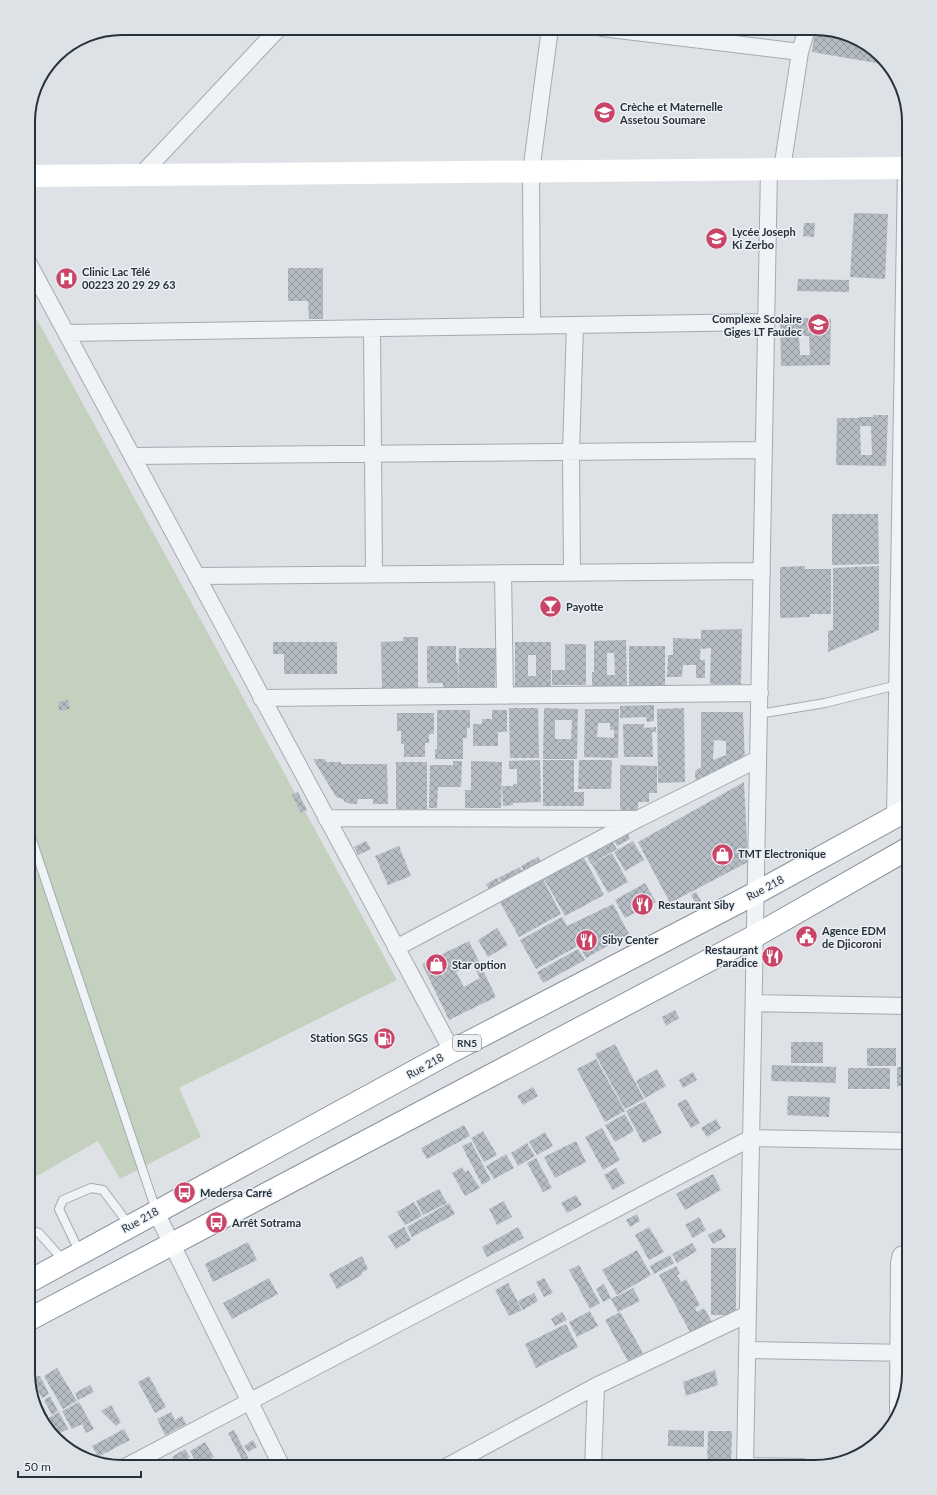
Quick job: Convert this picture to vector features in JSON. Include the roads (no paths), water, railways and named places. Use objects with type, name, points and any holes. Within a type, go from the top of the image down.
[{"type":"main road","points":[[35,176],[902,168]]},
{"type":"main road","name":"Rue 218","points":[[35,1278],[452,1051],[756,893],[902,813]]},
{"type":"main road","points":[[35,1316],[755,936],[902,852]]},
{"type":"street","points":[[141,175],[272,35]]},
{"type":"street","points":[[532,326],[531,172],[549,35]]},
{"type":"street","points":[[658,35],[800,52]]},
{"type":"street","points":[[745,1460],[766,322],[776,170],[804,35]]},
{"type":"street","points":[[35,275],[198,576],[261,698],[452,1051]]},
{"type":"street","points":[[67,333],[766,322]]},
{"type":"street","points":[[572,573],[571,452],[575,325]]},
{"type":"street","points":[[372,328],[374,574]]},
{"type":"street","points":[[133,456],[764,450]]},
{"type":"street","points":[[902,468],[897,685],[902,813]]},
{"type":"street","points":[[198,576],[762,571]]},
{"type":"street","points":[[504,573],[505,696]]},
{"type":"street","points":[[261,698],[760,693]]},
{"type":"street","points":[[396,948],[638,819],[758,759]]},
{"type":"street","points":[[326,818],[638,819]]},
{"type":"street","points":[[754,1004],[902,1006]]},
{"type":"street","points":[[142,1460],[251,1401],[751,1138],[902,1141]]},
{"type":"street","points":[[156,1212],[251,1401],[279,1460]]},
{"type":"street","points":[[902,1255],[899,1263],[902,1317]]},
{"type":"street","points":[[459,1460],[596,1386],[748,1314]]},
{"type":"street","points":[[747,1350],[902,1353]]},
{"type":"street","points":[[900,1389],[902,1372]]},
{"type":"street","points":[[593,1460],[596,1386]]},
{"type":"lane","points":[[759,714],[826,703],[897,685]]},
{"type":"lane","points":[[35,849],[156,1212]]},
{"type":"lane","points":[[72,1257],[59,1209],[63,1200],[91,1188],[102,1190],[130,1226]]},
{"type":"lane","points":[[35,1232],[72,1257]]},
{"type":"place","name":"Crèche et Maternelle Assetou Soumare","points":[[605,113]]},
{"type":"place","name":"Lycée Joseph Ki Zerbo","points":[[717,238]]},
{"type":"place","name":"Clinic Lac Télé 00223 20 29 29 63","points":[[67,278]]},
{"type":"place","name":"Complexe Scolaire Giges LT Faudec","points":[[818,325]]},
{"type":"place","name":"Payotte","points":[[550,607]]},
{"type":"place","name":"TMT Electronique","points":[[723,854]]},
{"type":"place","name":"Restaurant Siby","points":[[642,905]]},
{"type":"place","name":"Agence EDM de Djicoroni","points":[[806,937]]},
{"type":"place","name":"Siby Center","points":[[586,940]]},
{"type":"place","name":"Restaurant Paradice","points":[[773,956]]},
{"type":"place","name":"Star option","points":[[437,965]]},
{"type":"place","name":"Station SGS","points":[[384,1038]]},
{"type":"place","name":"Medersa Carré","points":[[184,1193]]},
{"type":"place","name":"Arrêt Sotrama","points":[[217,1223]]}]
